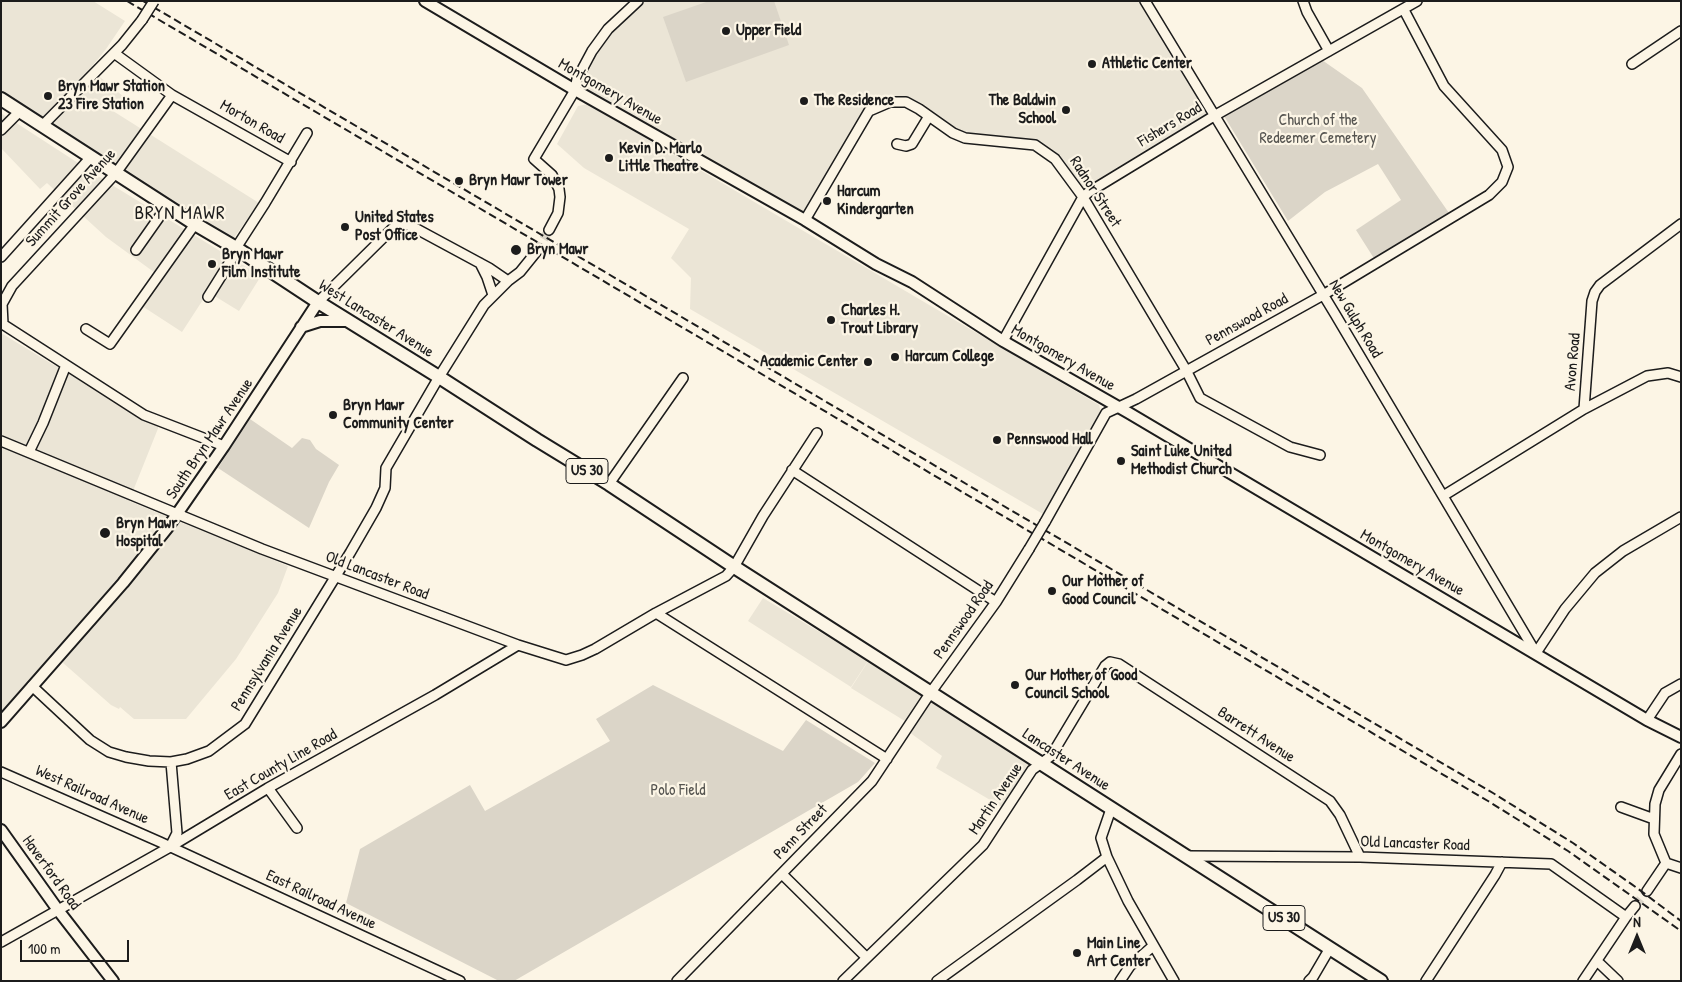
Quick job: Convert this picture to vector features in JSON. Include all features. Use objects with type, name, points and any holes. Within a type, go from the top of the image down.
[{"type":"highway","name":"West Lancaster Avenue","points":[[1,99],[318,302],[609,484],[734,567]]},
{"type":"highway","name":"Lancaster Avenue","points":[[734,567],[1381,981]]},
{"type":"main road","name":"Montgomery Avenue","points":[[428,3],[575,90],[805,220],[876,264],[912,282],[1003,341],[1647,720],[1681,737]]},
{"type":"main road","name":"South Bryn Mawr Avenue","points":[[1,722],[123,583],[178,514],[318,302]]},
{"type":"main road","points":[[301,327],[320,321],[350,321]]},
{"type":"main road","name":"Haverford Road","points":[[1,830],[58,910],[113,981]]},
{"type":"street","points":[[43,125],[114,53],[142,20],[154,1]]},
{"type":"street","points":[[549,230],[558,213],[560,197],[552,175],[534,159],[575,90],[577,79],[592,51],[608,29],[638,1]]},
{"type":"street","name":"New Gulph Road","points":[[1145,1],[1536,653]]},
{"type":"street","points":[[1303,1],[1307,12],[1329,51]]},
{"type":"street","name":"Fishers Road","points":[[1003,341],[1083,197],[1089,192],[1214,116],[1417,1]]},
{"type":"street","name":"Pennswood Road","points":[[931,692],[996,602],[1045,522],[1106,413],[1119,408],[1323,295],[1489,195],[1502,182],[1508,167],[1502,150],[1444,86],[1404,10]]},
{"type":"street","points":[[1632,64],[1681,31]]},
{"type":"street","name":"Morton Road","points":[[114,53],[172,94],[290,162],[208,297]]},
{"type":"street","name":"Summit Grove Avenue","points":[[172,94],[116,174],[12,286],[2,304],[2,323],[144,415],[224,446]]},
{"type":"street","name":"Radnor Street","points":[[805,220],[869,111],[890,102],[906,102],[953,133],[965,138],[1034,145],[1055,158],[1083,197],[1186,370],[1200,398],[1290,447],[1320,455]]},
{"type":"street","points":[[1,130],[20,111]]},
{"type":"street","points":[[897,144],[906,146],[912,144],[929,116]]},
{"type":"street","points":[[290,162],[307,133]]},
{"type":"street","points":[[1,257],[91,157]]},
{"type":"street","points":[[136,250],[167,206]]},
{"type":"street","points":[[86,329],[110,344],[195,224]]},
{"type":"street","points":[[318,302],[399,224],[413,227],[480,263],[508,282]]},
{"type":"street","name":"Avon Road","points":[[1443,496],[1584,409],[1592,301],[1595,292],[1600,286],[1681,224]]},
{"type":"street","name":"Pennsylvania Avenue","points":[[32,686],[90,740],[109,752],[126,757],[172,762],[187,759],[210,751],[245,724],[336,576],[383,495],[386,468],[439,377],[484,305],[520,272],[537,251]]},
{"type":"street","points":[[480,263],[493,295]]},
{"type":"street","points":[[29,452],[43,423],[66,365]]},
{"type":"street","points":[[1584,409],[1647,376],[1668,373],[1681,377]]},
{"type":"street","points":[[609,484],[683,378]]},
{"type":"street","points":[[734,567],[792,470],[817,433]]},
{"type":"street","name":"Old Lancaster Road","points":[[1,441],[262,550],[518,645],[566,660],[595,649],[656,613],[726,576],[734,567]]},
{"type":"street","points":[[792,470],[996,602]]},
{"type":"street","points":[[1536,653],[1565,609],[1594,573],[1623,551],[1681,517]]},
{"type":"street","points":[[656,613],[887,759]]},
{"type":"street","name":"East County Line Road","points":[[1,942],[170,847],[268,788],[435,695],[518,645]]},
{"type":"street","name":"Martin Avenue","points":[[843,981],[983,845],[1032,770],[1051,756],[1105,666],[1111,662]]},
{"type":"street","name":"Barrett Avenue","points":[[1111,662],[1119,664],[1330,801],[1340,815],[1360,857]]},
{"type":"street","points":[[1647,720],[1665,693],[1681,684]]},
{"type":"street","name":"Penn Street","points":[[677,981],[872,781],[931,692]]},
{"type":"street","points":[[1681,754],[1659,790],[1655,804],[1654,819],[1654,834],[1666,863],[1681,868]]},
{"type":"street","points":[[170,847],[177,834],[172,762]]},
{"type":"street","name":"West Railroad Avenue","points":[[1,772],[170,847]]},
{"type":"street","points":[[268,788],[297,828]]},
{"type":"street","points":[[1621,807],[1654,819]]},
{"type":"street","points":[[1111,809],[1102,838],[1106,857],[1153,946],[1174,981]]},
{"type":"street","name":"East Railroad Avenue","points":[[170,847],[457,980]]},
{"type":"street","name":"Old Lancaster Road","points":[[1187,856],[1360,857],[1552,864],[1626,917]]},
{"type":"street","points":[[937,981],[1106,857]]},
{"type":"street","points":[[1426,981],[1502,862]]},
{"type":"street","points":[[1647,891],[1666,863]]},
{"type":"street","points":[[782,874],[866,957]]},
{"type":"street","points":[[1584,981],[1635,906]]},
{"type":"street","points":[[1120,981],[1130,966],[1153,946]]},
{"type":"street","points":[[1309,981],[1330,948]]},
{"type":"street","points":[[1597,961],[1618,981]]},
{"type":"shaded area","points":[[1,1],[93,1],[125,21],[90,69],[124,97],[113,111],[259,203],[233,239],[197,219],[91,149],[1,94]]},
{"type":"shaded area","name":"The Baldwin School","points":[[639,1],[1145,1],[1214,116],[1083,197],[1055,159],[1035,145],[965,138],[906,102],[877,106],[805,220],[575,90],[592,51]]},
{"type":"shaded area","name":"Harcum College","points":[[588,104],[1099,405],[1101,413],[1043,514],[690,309],[691,278],[671,258],[689,229],[584,168],[557,144],[578,106]]},
{"type":"shaded area","points":[[1,113],[112,185],[261,276],[239,311],[208,292],[182,332],[142,306],[162,278],[106,237],[47,183],[40,189],[1,148]]},
{"type":"shaded area","name":"Bryn Mawr Hospital","points":[[1,333],[159,426],[129,501],[288,566],[278,593],[236,659],[186,719],[134,719],[120,707],[119,709],[111,705],[54,655],[1,713]]},
{"type":"shaded area","points":[[763,598],[868,661],[851,687],[748,621]]},
{"type":"shaded area","points":[[869,660],[1029,765],[1002,807],[936,768],[942,756],[909,732],[913,726],[851,688]]},
{"type":"green space","name":"Upper Field","points":[[709,1],[774,1],[789,45],[686,82],[663,17]]},
{"type":"green space","name":"Church of the Redeemer Cemetery","points":[[1322,60],[1362,88],[1449,213],[1375,260],[1356,230],[1401,200],[1378,164],[1325,192],[1288,221],[1224,116]]},
{"type":"green space","points":[[250,419],[292,448],[302,438],[310,440],[316,449],[339,465],[329,482],[309,528],[218,468]]},
{"type":"green space","name":"Polo Field","points":[[653,685],[783,751],[806,720],[875,763],[858,782],[514,981],[499,981],[346,903],[360,849],[470,785],[485,811],[610,741],[596,719]]},
{"type":"tunnel","points":[[537,251],[549,230]]},
{"type":"tunnel","points":[[1635,906],[1647,891]]},
{"type":"railway","points":[[127,1],[1488,801],[1568,851],[1681,931]]},
{"type":"railway","points":[[143,1],[1493,793],[1573,843],[1681,921]]},
{"type":"place","name":"Upper Field","points":[[726,31]]},
{"type":"place","name":"Athletic Center","points":[[1092,64]]},
{"type":"place","name":"Bryn Mawr Station 23 Fire Station","points":[[48,96]]},
{"type":"place","name":"The Residence","points":[[804,101]]},
{"type":"place","name":"The Baldwin School","points":[[1066,110]]},
{"type":"place","name":"Kevin D. Marlo Little Theatre","points":[[609,158]]},
{"type":"place","name":"Bryn Mawr Tower","points":[[459,181]]},
{"type":"place","name":"Harcum Kindergarten","points":[[827,201]]},
{"type":"place","name":"United States Post Office","points":[[345,227]]},
{"type":"place","name":"Bryn Mawr","points":[[516,250]]},
{"type":"place","name":"Bryn Mawr Film Institute","points":[[212,264]]},
{"type":"place","name":"Charles H. Trout Library","points":[[831,320]]},
{"type":"place","name":"Harcum College","points":[[895,357]]},
{"type":"place","name":"Academic Center","points":[[868,362]]},
{"type":"place","name":"Bryn Mawr Community Center","points":[[333,415]]},
{"type":"place","name":"Pennswood Hall","points":[[997,440]]},
{"type":"place","name":"Saint Luke United Methodist Church","points":[[1121,461]]},
{"type":"place","name":"Bryn Mawr Hospital","points":[[105,533]]},
{"type":"place","name":"Our Mother of Good Council","points":[[1052,591]]},
{"type":"place","name":"Our Mother of Good Council School","points":[[1015,685]]},
{"type":"place","name":"Main Line Art Center","points":[[1077,953]]},
{"type":"district","name":"BRYN MAWR","points":[[180,214]]}]
